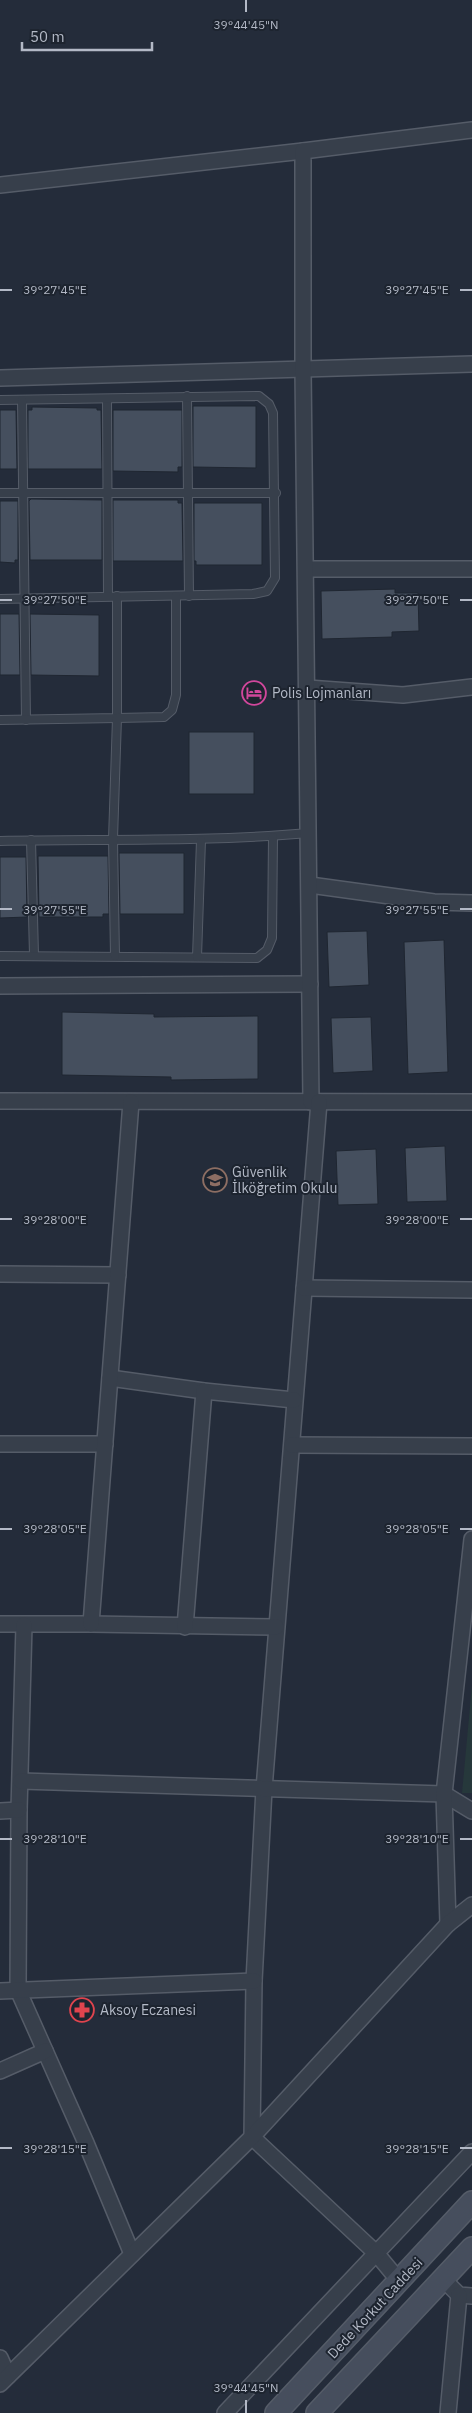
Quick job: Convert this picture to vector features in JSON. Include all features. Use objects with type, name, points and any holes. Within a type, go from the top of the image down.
[{"type":"main road","name":"Dede Korkut Caddesi","points":[[276,2413],[400,2282],[472,2202]]},
{"type":"main road","points":[[317,2413],[444,2280],[472,2248]]},
{"type":"street","points":[[0,185],[472,130]]},
{"type":"street","points":[[304,151],[304,368],[310,984],[315,1102],[304,1288],[264,1790],[254,1981],[252,2137],[376,2253],[400,2282]]},
{"type":"street","points":[[0,378],[472,364]]},
{"type":"street","points":[[306,569],[472,569]]},
{"type":"street","points":[[308,688],[403,695],[472,687]]},
{"type":"street","points":[[310,884],[434,902],[472,903]]},
{"type":"street","points":[[0,986],[310,984]]},
{"type":"street","points":[[0,1101],[472,1102]]},
{"type":"street","points":[[91,1624],[131,1102]]},
{"type":"street","points":[[0,1274],[118,1275]]},
{"type":"street","points":[[304,1288],[472,1290]]},
{"type":"street","points":[[110,1378],[204,1391],[294,1400]]},
{"type":"street","points":[[185,1627],[204,1391]]},
{"type":"street","points":[[0,1444],[105,1444]]},
{"type":"street","points":[[292,1445],[472,1446]]},
{"type":"street","points":[[448,1924],[444,1794],[472,1539]]},
{"type":"street","points":[[0,1624],[276,1627]]},
{"type":"street","points":[[24,1625],[19,1810],[18,1990],[132,2254]]},
{"type":"street","points":[[21,1780],[264,1790],[444,1794],[472,1811]]},
{"type":"street","points":[[0,1810],[19,1810]]},
{"type":"street","points":[[4,2380],[252,2137],[448,1924],[472,1905]]},
{"type":"street","points":[[0,1991],[254,1981]]},
{"type":"street","points":[[0,2071],[45,2051]]},
{"type":"street","points":[[225,2413],[472,2152]]},
{"type":"street","points":[[444,2280],[465,2296],[448,2413]]},
{"type":"street","points":[[0,2358],[4,2380]]},
{"type":"lane","points":[[187,396],[189,596]]},
{"type":"lane","points":[[0,400],[259,396],[269,404],[273,413],[276,493],[276,578],[266,591],[253,594],[189,596],[26,597],[0,599]]},
{"type":"lane","points":[[107,399],[108,596]]},
{"type":"lane","points":[[22,400],[26,597],[26,720]]},
{"type":"lane","points":[[0,493],[276,493]]},
{"type":"lane","points":[[114,956],[113,839],[118,718],[117,596]]},
{"type":"lane","points":[[0,720],[164,717],[172,710],[176,695],[176,596]]},
{"type":"lane","points":[[0,841],[201,840],[273,837],[309,833]]},
{"type":"lane","points":[[0,956],[257,958],[267,950],[272,938],[273,837]]},
{"type":"lane","points":[[31,840],[34,955]]},
{"type":"lane","points":[[198,957],[201,840]]},
{"type":"shaded area","points":[[472,1685],[472,1793],[462,1793]]},
{"type":"building","points":[[193,406],[256,406],[256,468],[193,467]]},
{"type":"building","points":[[32,407],[97,408],[97,410],[101,410],[102,469],[28,469],[28,410],[32,410]]},
{"type":"building","points":[[0,410],[16,410],[17,469],[0,469]]},
{"type":"building","points":[[113,410],[182,410],[182,467],[178,467],[178,472],[113,471]]},
{"type":"building","points":[[31,499],[102,500],[102,560],[30,560],[29,501]]},
{"type":"building","points":[[113,500],[178,500],[178,503],[182,503],[183,561],[113,561]]},
{"type":"building","points":[[0,501],[18,501],[18,560],[15,560],[15,563],[0,562]]},
{"type":"building","points":[[194,503],[262,503],[262,565],[196,565],[196,561],[194,561]]},
{"type":"building","points":[[395,589],[395,593],[418,593],[419,631],[392,632],[392,637],[322,639],[321,591]]},
{"type":"building","points":[[0,614],[19,614],[20,675],[0,675]]},
{"type":"building","points":[[30,614],[99,615],[99,676],[31,675]]},
{"type":"building","points":[[189,732],[254,732],[254,794],[189,794]]},
{"type":"building","points":[[119,853],[184,853],[184,914],[120,914]]},
{"type":"building","points":[[38,856],[108,856],[109,914],[103,914],[103,917],[39,917]]},
{"type":"building","points":[[0,857],[26,857],[27,917],[0,918]]},
{"type":"building","points":[[367,931],[369,985],[329,987],[327,932]]},
{"type":"building","points":[[444,940],[448,1072],[408,1074],[404,942]]},
{"type":"building","points":[[62,1012],[154,1014],[154,1017],[258,1016],[258,1079],[171,1080],[171,1077],[62,1075]]},
{"type":"building","points":[[371,1017],[373,1071],[333,1073],[331,1018]]},
{"type":"building","points":[[445,1146],[447,1201],[407,1202],[405,1148]]},
{"type":"building","points":[[376,1149],[378,1204],[338,1205],[336,1151]]},
{"type":"place","name":"Polis Lojmanları","points":[[254,693]]},
{"type":"place","name":"Güvenlik İlköğretim Okulu","points":[[215,1180]]},
{"type":"place","name":"Aksoy Eczanesi","points":[[82,2010]]}]
